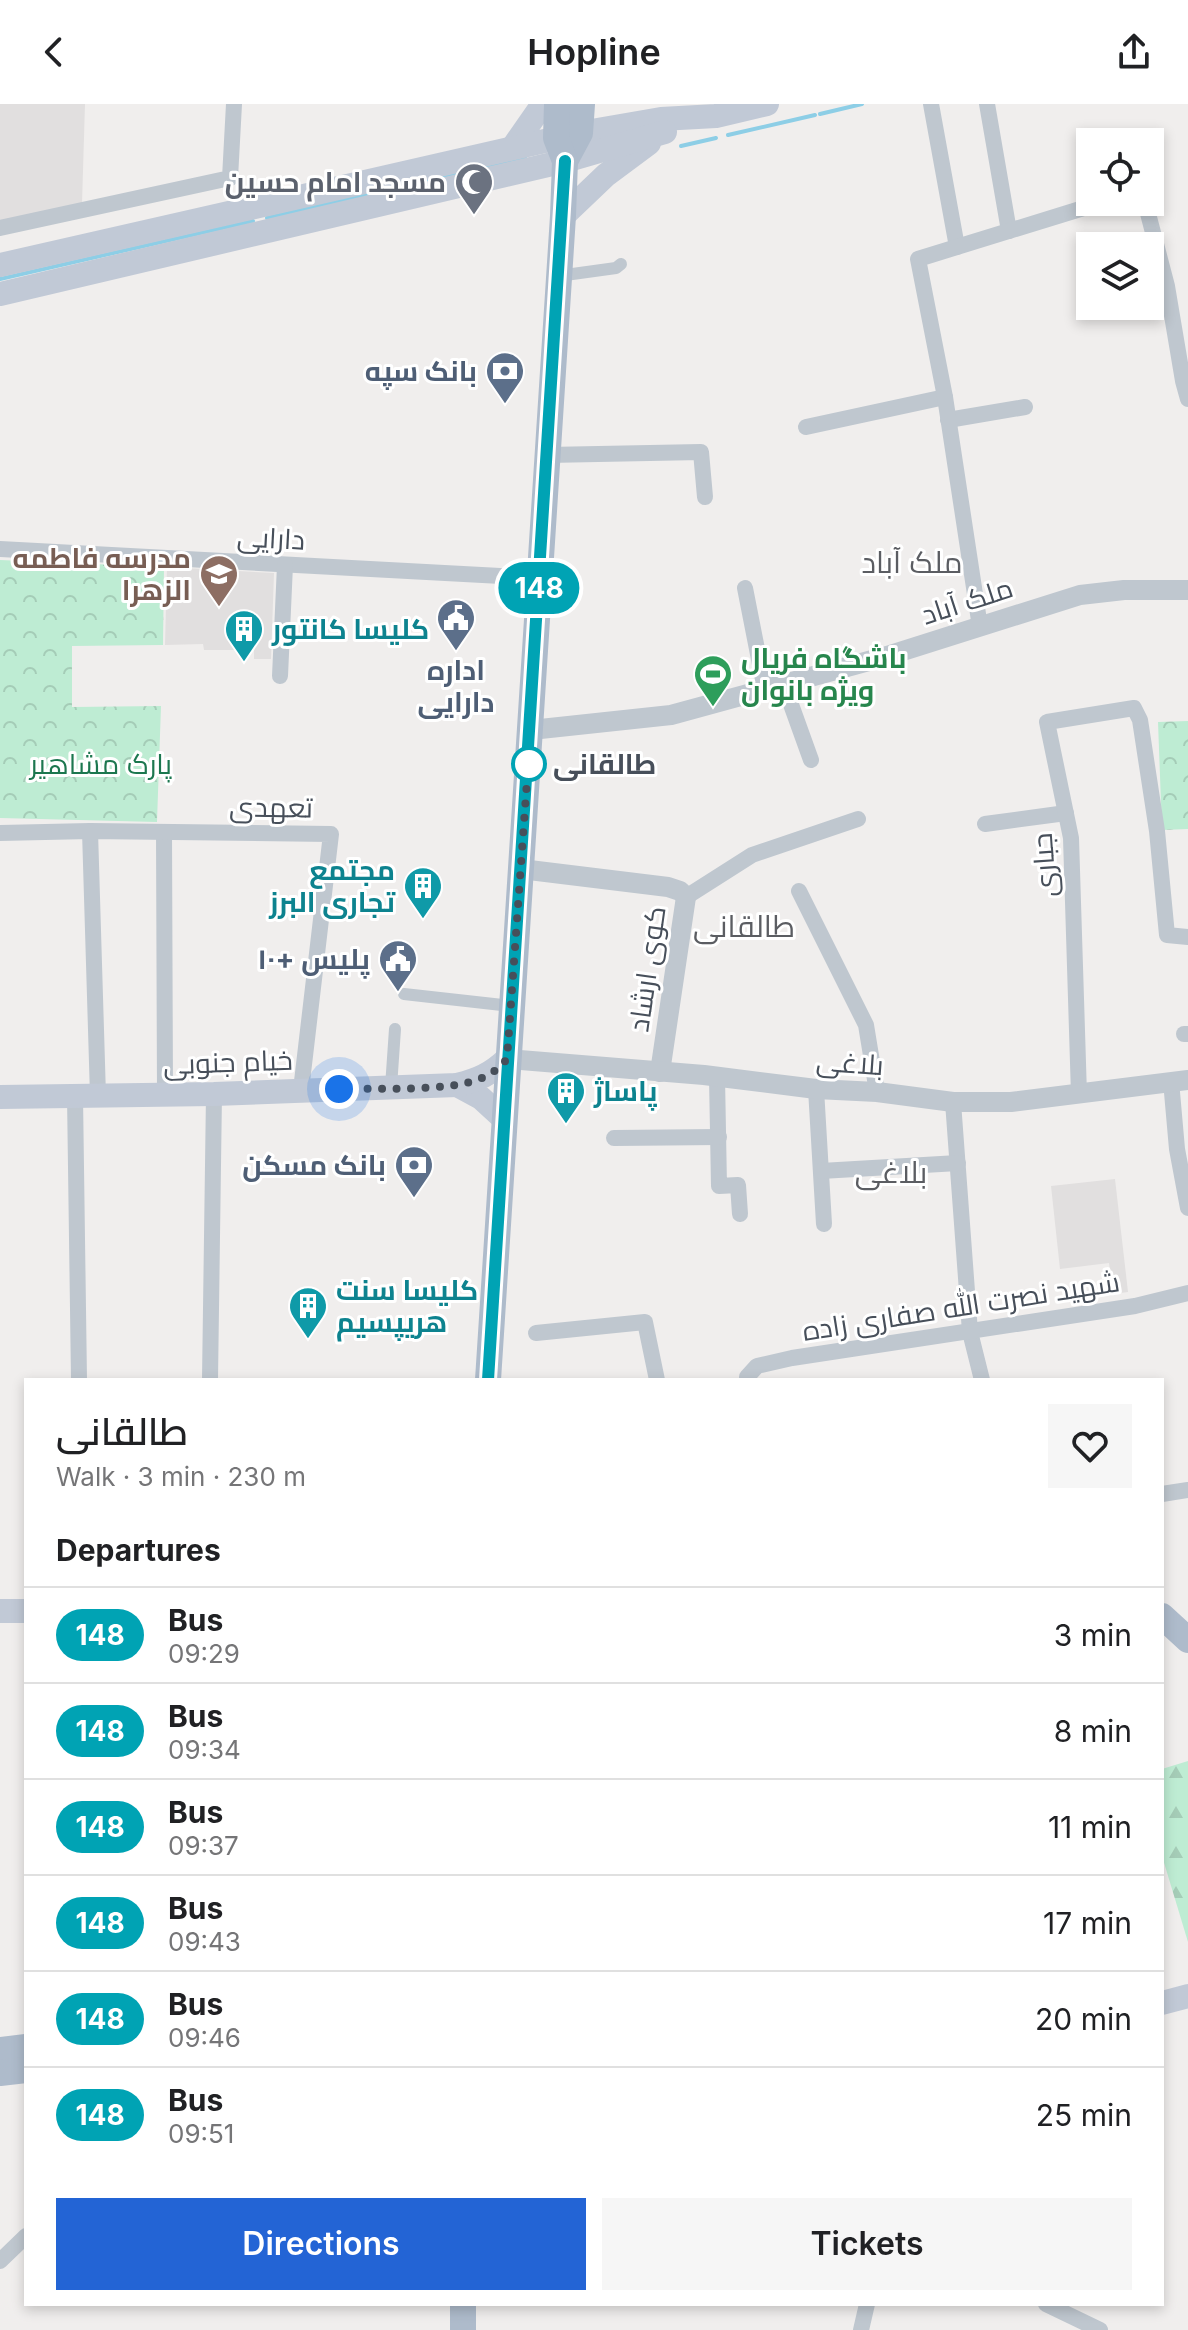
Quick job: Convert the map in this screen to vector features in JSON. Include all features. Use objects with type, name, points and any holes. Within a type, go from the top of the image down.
[{"type":"main road","points":[[513,147],[543,104]]},
{"type":"main road","points":[[488,1378],[567,144],[557,104]]},
{"type":"main road","points":[[567,144],[582,104]]},
{"type":"main road","points":[[637,104],[662,126]]},
{"type":"main road","points":[[0,294],[567,144],[767,104]]},
{"type":"main road","points":[[563,216],[662,126]]},
{"type":"main road","points":[[0,265],[513,147],[567,144]]},
{"type":"main road","name":"خیام جنوبی","points":[[0,1097],[214,1094],[457,1085],[493,1073],[507,1059]]},
{"type":"main road","points":[[457,1085],[481,1098],[505,1120]]},
{"type":"main road","points":[[0,1611],[24,1611]]},
{"type":"main road","points":[[1164,1618],[1188,1640]]},
{"type":"main road","points":[[1164,2002],[1188,1996]]},
{"type":"main road","points":[[0,2050],[24,2047]]},
{"type":"main road","points":[[0,2073],[24,2070]]},
{"type":"main road","points":[[454,2306],[454,2330]]},
{"type":"main road","points":[[463,2306],[463,2330]]},
{"type":"street","points":[[0,228],[230,178],[234,104]]},
{"type":"street","points":[[931,104],[957,247]]},
{"type":"street","points":[[987,104],[1009,231]]},
{"type":"street","points":[[980,627],[945,397],[918,259],[1076,210]]},
{"type":"street","points":[[1149,216],[1167,286],[1188,399]]},
{"type":"street","points":[[558,276],[616,268],[621,264]]},
{"type":"street","points":[[806,427],[945,397]]},
{"type":"street","points":[[948,420],[1025,407]]},
{"type":"street","points":[[547,455],[701,452],[705,497]]},
{"type":"street","name":"دارایی","points":[[0,549],[540,578]]},
{"type":"street","points":[[280,676],[285,565]]},
{"type":"street","points":[[745,588],[774,687],[811,760]]},
{"type":"street","name":"ملک آباد","points":[[531,730],[671,715],[980,627],[1080,595],[1124,590],[1188,590]]},
{"type":"street","name":"جباری","points":[[1079,1095],[1071,838],[1047,722],[1134,708],[1140,720],[1157,831],[1167,935],[1188,937]]},
{"type":"street","points":[[985,824],[1066,813]]},
{"type":"street","points":[[686,897],[752,855],[858,819]]},
{"type":"street","points":[[79,1378],[90,831]]},
{"type":"street","points":[[164,832],[165,1095]]},
{"type":"street","name":"تعهدی","points":[[0,833],[331,834],[301,1090]]},
{"type":"street","name":"کوی ارشاد","points":[[521,869],[668,887],[686,897],[660,1072]]},
{"type":"street","points":[[799,891],[866,1025],[877,1092]]},
{"type":"street","points":[[404,994],[511,1006]]},
{"type":"street","points":[[391,1087],[395,1029]]},
{"type":"street","name":"بلاغی","points":[[507,1059],[816,1089],[877,1092],[953,1102],[1011,1102],[1179,1080]]},
{"type":"street","points":[[717,1077],[719,1186],[738,1185],[740,1214]]},
{"type":"street","points":[[1179,1080],[1177,1149],[1188,1208]]},
{"type":"street","points":[[816,1089],[824,1224]]},
{"type":"street","points":[[210,1378],[214,1094]]},
{"type":"street","points":[[953,1102],[970,1332],[982,1378]]},
{"type":"street","points":[[614,1138],[719,1137]]},
{"type":"street","points":[[821,1171],[958,1163]]},
{"type":"street","name":"شهید نصرت الله صفاری زاده","points":[[743,1378],[757,1366],[792,1358],[1135,1306],[1188,1293]]},
{"type":"street","points":[[536,1333],[645,1322],[657,1378]]},
{"type":"street","points":[[1164,1494],[1188,1490]]},
{"type":"street","points":[[0,2261],[24,2238]]},
{"type":"street","points":[[861,2330],[867,2306]]},
{"type":"street","points":[[1050,2306],[1100,2330]]},
{"type":"shaded area","points":[[0,104],[85,104],[82,204],[0,221]]},
{"type":"shaded area","name":"مدرسه فاطمه الزهرا","points":[[167,567],[274,573],[271,659],[254,659],[254,650],[204,650],[203,644],[165,645]]},
{"type":"shaded area","points":[[1115,1179],[1128,1292],[1113,1294],[1109,1263],[1060,1269],[1051,1186]]},
{"type":"green space","name":"پارک مشاهیر","points":[[0,560],[164,567],[163,645],[72,646],[72,707],[161,706],[157,822],[0,818]]},
{"type":"green space","points":[[1188,721],[1188,829],[1162,830],[1158,722]]},
{"type":"green space","points":[[1188,1761],[1188,1942],[1164,1863],[1164,1768]]},
{"type":"waterway","points":[[820,114],[862,104]]},
{"type":"waterway","points":[[728,135],[815,115]]},
{"type":"waterway","points":[[681,146],[716,138]]},
{"type":"waterway","points":[[267,218],[525,158]]},
{"type":"waterway","points":[[0,279],[253,221]]},
{"type":"bus line","name":"148","points":[[488,1378],[565,161]]},
{"type":"place","name":"مسجد امام حسین","points":[[474,216]]},
{"type":"place","name":"بانک سپه","points":[[505,405]]},
{"type":"place","name":"مدرسه فاطمه الزهرا","points":[[219,608]]},
{"type":"place","name":"اداره دارایی","points":[[456,652]]},
{"type":"place","name":"کلیسا کانتور","points":[[244,663]]},
{"type":"place","name":"باشگاه فریال ویژه بانوان","points":[[713,708]]},
{"type":"place","name":"طالقانی","points":[[529,764]]},
{"type":"place","name":"مجتمع تجاری البرز","points":[[423,920]]},
{"type":"place","name":"پلیس +۱۰","points":[[398,993]]},
{"type":"place","name":"پاساژ","points":[[566,1125]]},
{"type":"place","name":"بانک مسکن","points":[[414,1199]]},
{"type":"place","name":"کلیسا سنت هریپسیم","points":[[308,1340]]},
{"type":"district","name":"ملک آباد","points":[[912,562]]},
{"type":"district","name":"طالقانی","points":[[744,926]]},
{"type":"district","name":"بلاغی","points":[[891,1172]]},
{"type":"route","points":[[339,1089],[457,1085],[493,1073],[507,1059],[529,753],[529,764]]}]
